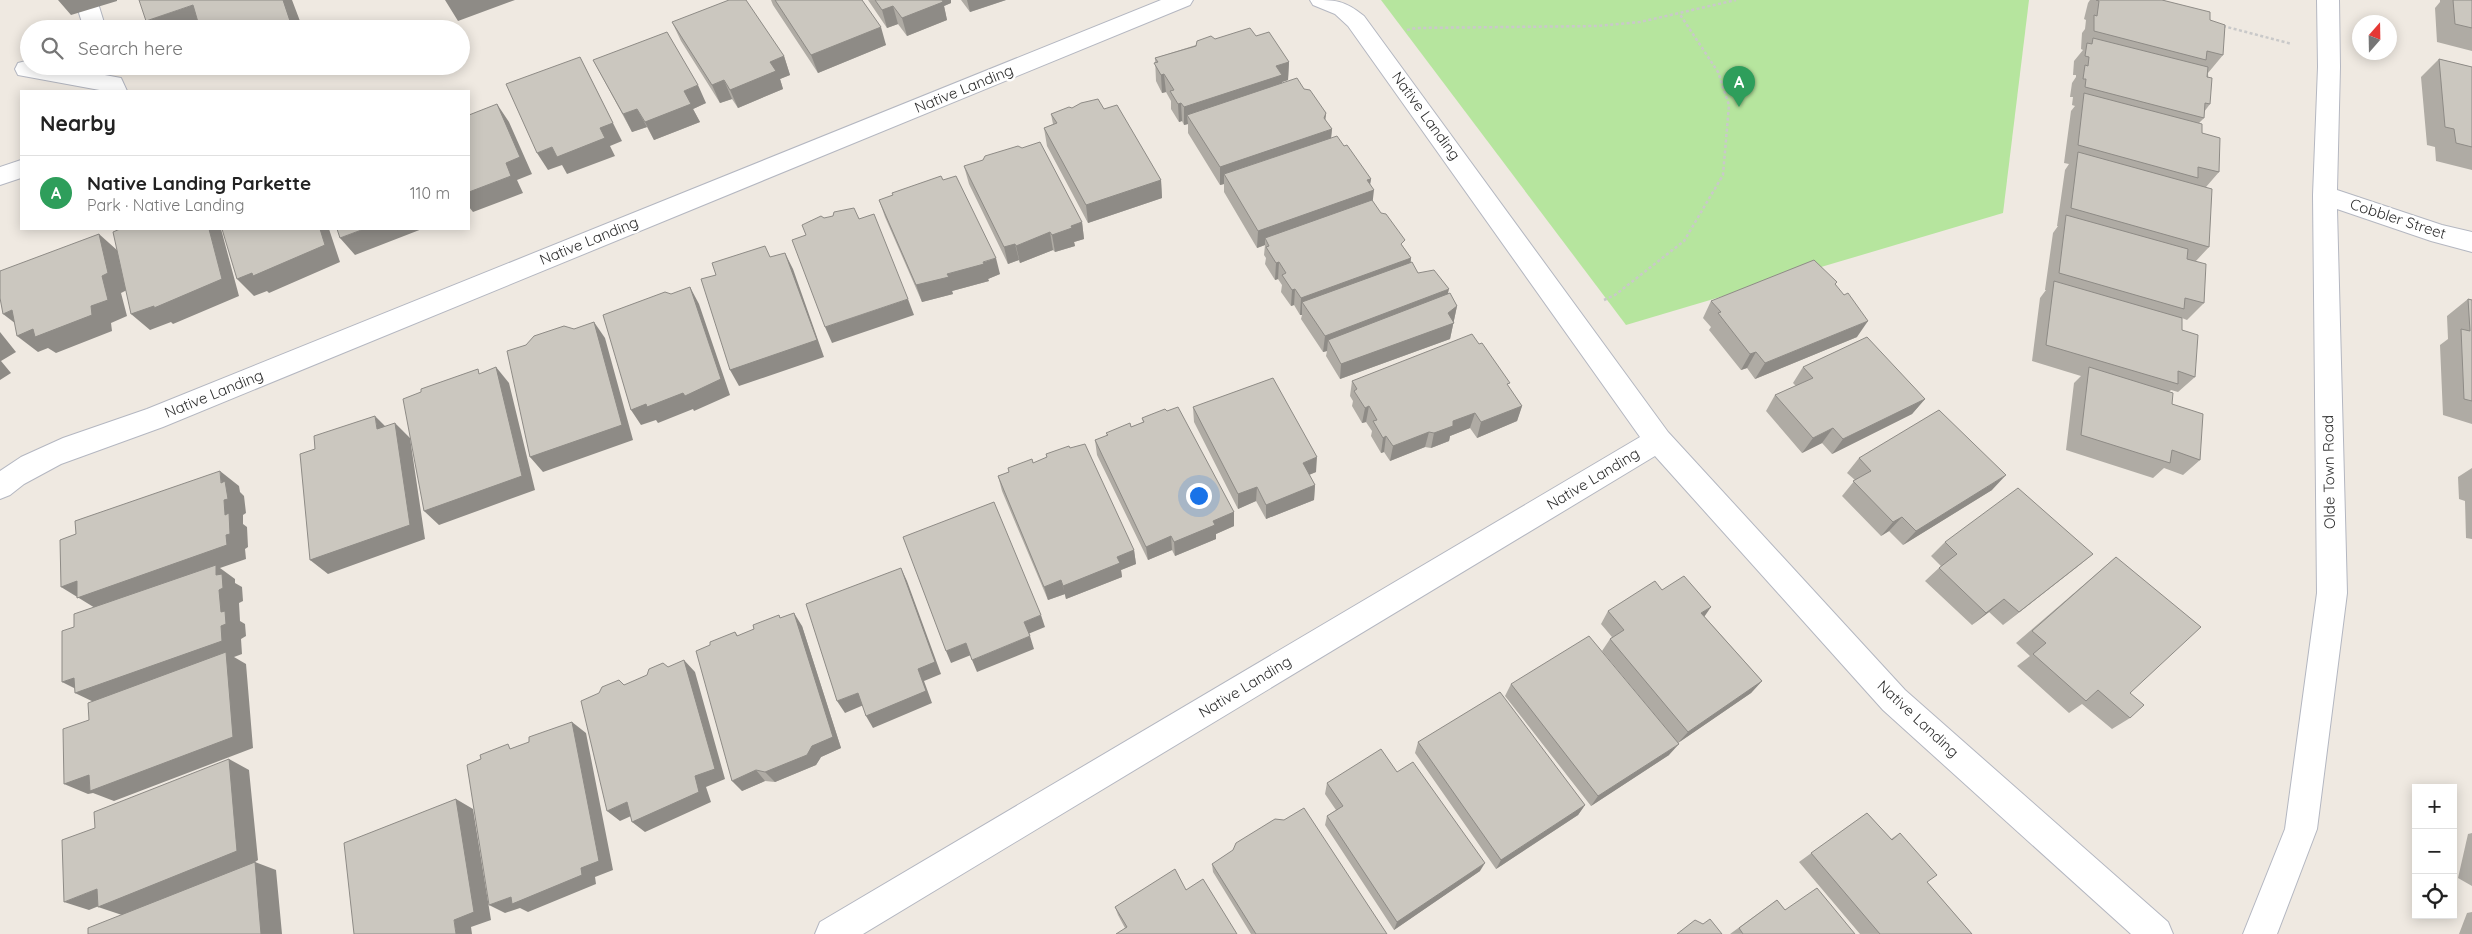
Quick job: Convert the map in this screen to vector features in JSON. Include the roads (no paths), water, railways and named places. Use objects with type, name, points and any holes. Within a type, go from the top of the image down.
[{"type":"street","points":[[86,0],[92,20]]},
{"type":"street","name":"Native Landing","points":[[0,487],[28,467],[97,437],[153,419],[1182,0]]},
{"type":"street","name":"Native Landing","points":[[1321,0],[1343,9],[1356,21],[1370,39],[1658,440],[1894,700],[2156,934]]},
{"type":"street","name":"Olde Town Road","points":[[2260,934],[2301,829],[2332,593],[2325,195],[2329,53],[2328,0]]},
{"type":"street","points":[[69,75],[112,81]]},
{"type":"street","points":[[0,176],[20,169]]},
{"type":"street","name":"Cobbler Street","points":[[2325,195],[2440,234],[2472,242]]},
{"type":"street","name":"Native Landing","points":[[832,934],[1658,440]]},
{"type":"place","name":"Native Landing Parkette","points":[[1739,107]]}]
